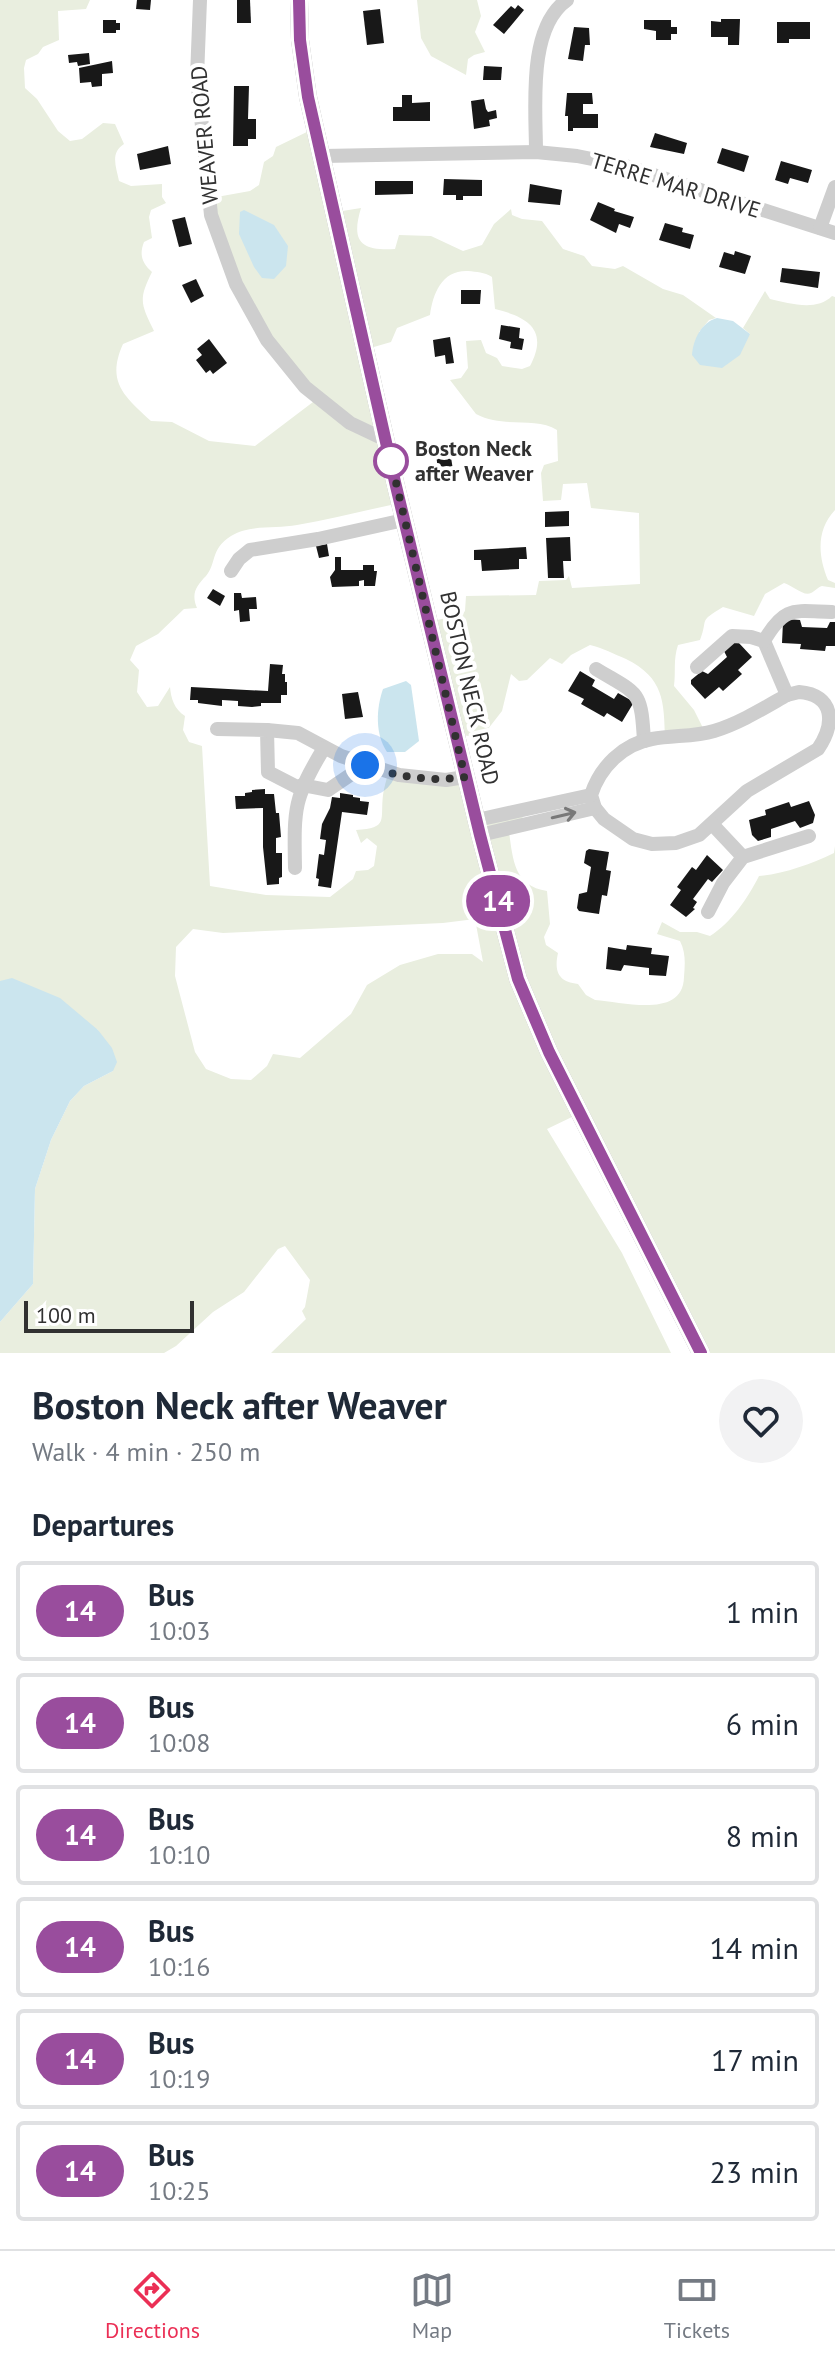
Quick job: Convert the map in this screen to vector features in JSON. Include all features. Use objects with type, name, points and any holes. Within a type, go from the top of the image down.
[{"type":"main road","name":"BOSTON NECK ROAD","points":[[299,0],[300,40],[308,97],[465,777],[518,979],[549,1052],[701,1353]]},
{"type":"street","name":"WEAVER ROAD","points":[[200,0],[197,77],[211,215],[236,284],[267,340],[305,387],[350,423],[386,440]]},
{"type":"street","points":[[536,152],[541,37],[548,20],[567,0]]},
{"type":"street","name":"TERRE MAR DRIVE","points":[[323,156],[536,152],[577,156],[622,165],[835,233]]},
{"type":"street","points":[[820,228],[835,187]]},
{"type":"street","points":[[231,571],[250,550],[404,520]]},
{"type":"street","points":[[764,641],[776,621],[791,611],[832,612]]},
{"type":"street","points":[[697,667],[732,636],[764,641],[787,695]]},
{"type":"street","points":[[596,669],[634,692],[642,705],[644,741]]},
{"type":"street","points":[[799,692],[813,694],[832,705],[835,721],[827,741],[747,791],[691,839],[666,845],[633,839],[614,827],[593,801],[604,769],[622,752],[644,741],[716,731],[799,692]]},
{"type":"street","points":[[217,729],[298,733],[365,765],[421,778],[446,780],[465,777]]},
{"type":"street","points":[[267,730],[268,772],[277,779],[302,787],[328,790],[365,765]]},
{"type":"street","points":[[295,868],[294,819],[302,787],[324,748]]},
{"type":"street","points":[[478,827],[593,801]]},
{"type":"street","points":[[712,824],[743,857]]},
{"type":"street","points":[[708,912],[723,883],[743,857],[809,836]]},
{"type":"shaded area","points":[[0,0],[90,0],[86,9],[58,11],[59,40],[26,60],[25,88],[37,99],[58,131],[70,141],[82,139],[103,123],[115,124],[124,144],[115,156],[119,181],[131,186],[162,184],[162,197],[166,203],[151,210],[152,238],[144,242],[142,251],[144,262],[152,272],[143,302],[154,331],[123,344],[116,369],[120,387],[126,396],[151,421],[172,422],[209,441],[255,446],[317,399],[304,385],[235,283],[211,198],[250,191],[259,185],[264,162],[273,156],[276,147],[313,129],[336,212],[361,208],[357,229],[361,242],[366,246],[395,249],[399,235],[431,236],[463,251],[482,245],[494,224],[511,209],[512,215],[522,219],[542,221],[563,249],[584,256],[592,266],[615,269],[623,266],[663,289],[683,295],[716,318],[709,320],[699,332],[750,334],[743,328],[765,291],[770,299],[802,305],[818,304],[835,297],[835,510],[824,526],[821,553],[828,580],[835,583],[835,588],[822,586],[808,594],[784,583],[765,594],[754,616],[723,607],[707,618],[700,640],[678,645],[674,686],[694,710],[706,734],[665,739],[662,702],[648,674],[626,659],[590,645],[562,664],[550,658],[527,680],[519,681],[511,674],[502,711],[481,738],[456,734],[429,622],[459,618],[465,611],[466,596],[536,595],[539,581],[566,580],[569,576],[572,588],[640,584],[639,513],[591,508],[587,483],[563,484],[561,500],[543,501],[541,473],[544,465],[558,461],[557,430],[540,424],[498,421],[476,414],[450,380],[461,378],[468,368],[466,341],[481,340],[486,353],[497,358],[502,366],[522,369],[530,366],[535,354],[536,334],[532,327],[517,316],[495,309],[492,277],[477,272],[452,274],[436,291],[430,315],[397,328],[391,342],[367,349],[400,503],[297,525],[255,528],[231,536],[220,546],[209,571],[197,587],[194,598],[197,608],[184,609],[158,634],[136,646],[130,660],[139,670],[137,692],[147,707],[158,706],[170,687],[174,703],[185,716],[183,730],[189,742],[202,746],[210,886],[266,895],[330,897],[353,879],[356,871],[374,866],[377,846],[367,838],[361,843],[356,830],[374,827],[381,821],[388,774],[462,778],[476,825],[522,816],[524,821],[509,832],[512,852],[522,878],[528,884],[547,891],[550,924],[544,937],[546,945],[558,953],[557,970],[562,978],[578,984],[586,995],[595,1000],[650,1005],[674,999],[681,990],[684,977],[684,954],[680,941],[657,934],[662,922],[680,932],[710,936],[738,909],[759,876],[788,871],[816,861],[834,853],[835,846],[835,1353],[700,1353],[574,1116],[547,1129],[622,1253],[671,1353],[271,1353],[306,1319],[302,1311],[310,1280],[285,1246],[278,1249],[244,1292],[213,1312],[164,1353],[0,1353],[0,1322],[33,1284],[35,1189],[51,1140],[70,1101],[84,1086],[113,1071],[98,1030],[0,981]],"holes":[[[475,919],[483,962],[472,954],[438,954],[400,965],[367,985],[351,1014],[300,1058],[273,1054],[267,1066],[251,1080],[231,1079],[206,1069],[195,1052],[175,976],[176,947],[193,929],[223,933]]]},
{"type":"shaded area","points":[[417,0],[477,0],[481,16],[475,32],[485,52],[468,59],[466,75],[431,56],[421,38]]},
{"type":"water","points":[[244,210],[274,225],[288,246],[286,266],[274,279],[262,278],[239,234],[240,212]]},
{"type":"water","points":[[717,318],[733,321],[750,334],[740,355],[722,368],[700,365],[692,355],[699,332]]},
{"type":"water","points":[[406,681],[411,685],[419,741],[405,752],[387,752],[379,729],[378,713],[383,689]]},
{"type":"water","points":[[12,978],[60,998],[98,1030],[112,1048],[117,1062],[113,1071],[84,1086],[70,1101],[51,1140],[35,1189],[33,1284],[0,1322],[0,981]]},
{"type":"building","points":[[137,0],[151,0],[150,10],[136,9]]},
{"type":"building","points":[[237,0],[250,0],[251,23],[237,23]]},
{"type":"building","points":[[518,5],[524,10],[504,34],[493,25],[511,6],[515,9]]},
{"type":"building","points":[[380,9],[384,43],[367,45],[363,11]]},
{"type":"building","points":[[721,19],[740,19],[739,45],[728,45],[728,37],[711,37],[711,21],[721,22]]},
{"type":"building","points":[[103,20],[116,20],[120,23],[120,30],[103,33]]},
{"type":"building","points":[[644,20],[671,20],[671,27],[677,27],[677,34],[671,34],[671,40],[656,40],[656,31],[644,29]]},
{"type":"building","points":[[777,22],[810,22],[810,39],[789,39],[789,43],[777,43]]},
{"type":"building","points":[[574,27],[589,28],[590,45],[585,45],[583,61],[568,59]]},
{"type":"building","points":[[89,53],[90,64],[78,66],[77,62],[69,63],[68,55]]},
{"type":"building","points":[[112,61],[113,73],[102,74],[102,86],[92,87],[91,82],[80,83],[79,68]]},
{"type":"building","points":[[484,66],[502,67],[501,80],[483,80]]},
{"type":"building","points":[[234,86],[249,86],[248,119],[256,119],[256,139],[248,139],[248,146],[233,146]]},
{"type":"building","points":[[567,93],[592,93],[593,104],[583,104],[583,114],[598,114],[598,128],[573,128],[573,131],[568,131],[568,116],[565,116]]},
{"type":"building","points":[[402,95],[412,95],[412,103],[430,102],[430,121],[393,121],[393,107],[402,107]]},
{"type":"building","points":[[484,99],[488,112],[496,110],[497,118],[489,120],[490,126],[474,129],[471,101]]},
{"type":"building","points":[[655,133],[687,143],[684,154],[650,147]]},
{"type":"building","points":[[168,146],[171,164],[140,170],[137,154]]},
{"type":"building","points":[[722,148],[749,156],[744,172],[717,163]]},
{"type":"building","points":[[781,161],[812,170],[808,183],[790,178],[788,184],[775,180]]},
{"type":"building","points":[[444,179],[482,180],[482,196],[463,196],[463,200],[456,200],[456,195],[443,195]]},
{"type":"building","points":[[375,181],[413,181],[413,194],[375,195]]},
{"type":"building","points":[[530,184],[562,190],[560,205],[528,202]]},
{"type":"building","points":[[598,202],[634,217],[630,228],[619,224],[616,233],[590,220]]},
{"type":"building","points":[[185,217],[192,244],[179,247],[172,220]]},
{"type":"building","points":[[665,223],[694,235],[690,249],[659,240]]},
{"type":"building","points":[[735,251],[751,256],[745,274],[719,267],[724,252],[734,255]]},
{"type":"building","points":[[782,268],[820,272],[818,288],[780,282]]},
{"type":"building","points":[[196,279],[204,296],[191,303],[182,285]]},
{"type":"building","points":[[461,290],[481,290],[480,304],[461,304]]},
{"type":"building","points":[[501,325],[520,328],[519,338],[524,339],[522,350],[510,348],[511,342],[499,339]]},
{"type":"building","points":[[450,337],[454,363],[446,364],[445,355],[435,357],[433,340]]},
{"type":"building","points":[[209,339],[227,363],[213,374],[210,370],[206,373],[196,360],[202,355],[197,349]]},
{"type":"building","points":[[450,451],[453,470],[438,471],[436,453]]},
{"type":"building","points":[[569,511],[569,526],[545,527],[545,512]]},
{"type":"building","points":[[570,537],[571,561],[563,561],[564,578],[548,578],[546,538]]},
{"type":"building","points":[[327,544],[329,556],[319,558],[316,546]]},
{"type":"building","points":[[526,547],[527,559],[519,559],[519,569],[482,571],[481,560],[474,560],[474,550]]},
{"type":"building","points":[[335,557],[341,557],[341,570],[363,570],[363,565],[374,565],[374,571],[377,571],[375,586],[364,586],[364,580],[359,581],[359,586],[332,587],[330,577],[335,570]]},
{"type":"building","points":[[213,589],[225,596],[220,606],[207,598]]},
{"type":"building","points":[[234,593],[241,593],[242,598],[256,597],[257,609],[249,609],[250,621],[240,622],[239,610],[234,611]]},
{"type":"building","points":[[786,619],[800,620],[802,627],[827,628],[830,622],[835,622],[835,646],[826,646],[825,651],[800,649],[801,644],[782,643],[783,622]]},
{"type":"building","points":[[738,642],[752,657],[738,670],[742,674],[723,691],[719,687],[705,699],[691,680],[702,671],[708,674],[727,657],[724,651]]},
{"type":"building","points":[[270,664],[283,665],[287,695],[281,695],[281,703],[261,703],[261,706],[252,707],[238,706],[238,701],[222,700],[222,706],[190,700],[191,687],[268,691]]},
{"type":"building","points":[[580,671],[595,680],[592,686],[614,699],[618,693],[634,702],[622,722],[607,713],[604,717],[581,704],[584,699],[568,691]]},
{"type":"building","points":[[358,692],[363,717],[345,719],[342,694]]},
{"type":"building","points":[[265,789],[265,794],[274,794],[276,813],[279,813],[281,837],[276,838],[276,853],[282,853],[282,877],[279,884],[267,885],[263,808],[236,809],[235,796]]},
{"type":"building","points":[[340,793],[369,802],[367,815],[342,812],[331,888],[318,886],[319,854],[324,855],[326,840],[320,839],[322,824],[332,797],[340,798]]},
{"type":"building","points":[[809,801],[815,815],[813,823],[800,828],[795,821],[771,829],[771,837],[758,841],[752,835],[749,820],[766,815],[765,810],[789,802],[791,807]]},
{"type":"building","points":[[589,849],[609,852],[606,870],[611,871],[609,884],[607,896],[602,895],[599,914],[577,908],[579,894],[587,892],[591,867],[584,863]]},
{"type":"building","points":[[707,855],[723,870],[712,882],[708,879],[693,899],[697,902],[695,909],[686,917],[670,905],[681,890],[677,887],[692,867],[696,870]]},
{"type":"building","points":[[627,945],[652,948],[651,954],[669,956],[666,976],[649,975],[649,968],[624,965],[621,971],[606,969],[608,947],[626,950]]},
{"type":"bus line","name":"14","points":[[299,0],[300,40],[308,97],[465,777],[518,979],[549,1052],[701,1353]]},
{"type":"place","name":"Boston Neck after Weaver","points":[[391,461]]},
{"type":"route","points":[[365,765],[421,778],[446,780],[465,777],[391,461]]}]
